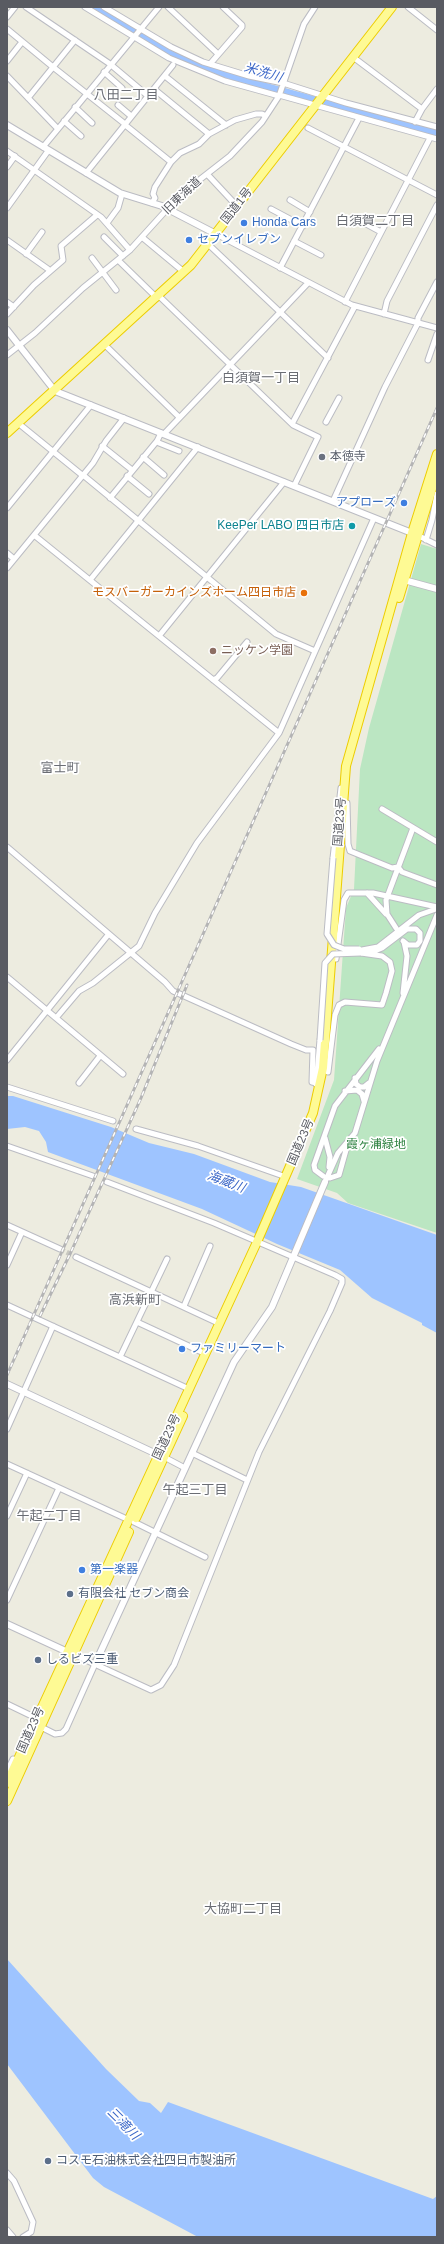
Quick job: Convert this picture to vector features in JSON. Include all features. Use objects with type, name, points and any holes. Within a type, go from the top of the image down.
[{"type":"highway","name":"国道1号","points":[[7,433],[55,391],[184,272],[216,234],[392,7]]},
{"type":"highway","name":"国道23号","points":[[287,1179],[303,1140],[317,1099],[323,1068],[346,766],[415,535],[437,454]]},
{"type":"highway","name":"国道23号","points":[[161,1456],[204,1353],[313,1128],[322,1100],[328,1072],[347,803],[355,749],[404,580],[415,535],[435,486],[437,472]]},
{"type":"highway","name":"国道23号","points":[[7,1783],[67,1651],[131,1521],[258,1241]]},
{"type":"highway","name":"国道23号","points":[[7,1801],[75,1655],[131,1521]]},
{"type":"street","points":[[7,17],[15,7]]},
{"type":"street","points":[[26,7],[110,64],[148,96]]},
{"type":"street","points":[[85,7],[134,35],[169,58],[225,81],[279,95],[319,101],[437,127]]},
{"type":"street","points":[[104,7],[178,51],[210,64],[282,84],[359,118],[437,139]]},
{"type":"street","points":[[7,208],[34,170],[64,121],[139,28],[159,7]]},
{"type":"street","points":[[168,7],[217,53]]},
{"type":"street","points":[[210,64],[217,53],[242,27],[242,25],[223,7]]},
{"type":"street","name":"旧東海道","points":[[7,355],[130,250],[180,195],[230,156],[266,116],[279,95],[304,24],[314,7]]},
{"type":"street","points":[[408,7],[437,30]]},
{"type":"street","points":[[7,29],[170,162]]},
{"type":"street","points":[[28,98],[75,40]]},
{"type":"street","points":[[7,61],[22,42]]},
{"type":"street","points":[[353,57],[422,109]]},
{"type":"street","points":[[86,173],[173,65]]},
{"type":"street","points":[[104,72],[122,88]]},
{"type":"street","points":[[7,76],[58,129]]},
{"type":"street","points":[[164,76],[226,125]]},
{"type":"street","points":[[154,89],[209,134]]},
{"type":"street","points":[[415,122],[422,109],[437,89]]},
{"type":"street","points":[[118,104],[131,116]]},
{"type":"street","points":[[75,108],[92,122]]},
{"type":"street","points":[[152,203],[155,198],[155,187],[170,162],[184,151],[199,144],[209,134],[239,118],[256,114],[266,116]]},
{"type":"street","points":[[280,268],[359,118]]},
{"type":"street","points":[[64,121],[81,136]]},
{"type":"street","points":[[7,125],[122,194],[167,208],[345,302],[437,328]]},
{"type":"street","points":[[308,128],[437,195]]},
{"type":"street","points":[[345,302],[430,138]]},
{"type":"street","points":[[7,151],[97,214],[107,223],[130,250]]},
{"type":"street","points":[[7,167],[15,156]]},
{"type":"street","points":[[207,174],[235,204]]},
{"type":"street","points":[[107,223],[116,212],[122,194]]},
{"type":"street","points":[[290,200],[310,212]]},
{"type":"street","points":[[384,314],[387,300],[437,205]]},
{"type":"street","points":[[271,209],[303,226]]},
{"type":"street","points":[[7,314],[34,285],[63,260],[61,246],[97,214]]},
{"type":"street","points":[[355,218],[381,232]]},
{"type":"street","points":[[26,254],[42,232]]},
{"type":"street","points":[[104,237],[123,256]]},
{"type":"street","points":[[142,238],[184,272]]},
{"type":"street","points":[[7,240],[48,269]]},
{"type":"street","points":[[294,241],[321,255]]},
{"type":"street","points":[[208,244],[328,358]]},
{"type":"street","points":[[92,258],[116,290]]},
{"type":"street","points":[[118,260],[292,424],[318,437],[294,486]]},
{"type":"street","points":[[333,501],[385,387],[437,282]]},
{"type":"street","points":[[110,498],[142,458],[158,441],[162,433],[308,283]]},
{"type":"street","points":[[7,302],[14,307]]},
{"type":"street","points":[[292,424],[355,306]]},
{"type":"street","points":[[7,330],[55,391],[333,501],[437,545]]},
{"type":"street","points":[[428,360],[437,334]]},
{"type":"street","points":[[105,344],[179,417]]},
{"type":"street","points":[[326,422],[339,398]]},
{"type":"street","points":[[7,508],[91,405]]},
{"type":"street","points":[[7,568],[82,475],[124,418]]},
{"type":"street","points":[[18,423],[276,634],[315,651]]},
{"type":"street","points":[[158,441],[159,443],[179,451]]},
{"type":"street","points":[[102,446],[132,470]]},
{"type":"street","points":[[90,580],[198,447]]},
{"type":"street","points":[[142,458],[164,475]]},
{"type":"street","points":[[127,476],[149,494]]},
{"type":"street","points":[[159,636],[284,482]]},
{"type":"street","points":[[426,540],[435,520],[437,494]]},
{"type":"street","points":[[56,1018],[80,991],[94,983],[140,946],[155,913],[197,843],[278,733],[374,518]]},
{"type":"street","points":[[34,535],[278,733]]},
{"type":"street","points":[[7,553],[14,559]]},
{"type":"street","points":[[404,580],[437,589]]},
{"type":"street","points":[[213,680],[247,642]]},
{"type":"street","points":[[328,1072],[335,1015],[339,1005],[345,1002],[382,1005],[392,971],[390,962],[382,956],[362,951],[339,948],[328,939],[326,930],[338,803],[346,766]]},
{"type":"street","points":[[347,803],[348,844],[350,851],[392,868],[398,867]]},
{"type":"street","points":[[382,809],[437,842]]},
{"type":"street","points":[[389,918],[385,908],[387,896],[413,828]]},
{"type":"street","points":[[7,847],[177,993],[308,1050],[313,1050],[312,1082],[316,1083]]},
{"type":"street","points":[[398,867],[402,872],[437,885]]},
{"type":"street","points":[[336,959],[346,896],[353,892],[367,892],[437,908]]},
{"type":"street","points":[[367,892],[396,928]]},
{"type":"street","points":[[362,951],[378,947],[419,915],[437,908]]},
{"type":"street","points":[[41,1727],[55,1734],[62,1734],[66,1730],[234,1362],[272,1307],[338,1153],[355,1133],[370,1082],[386,1039],[430,927],[437,915]]},
{"type":"street","points":[[303,1140],[313,1104],[316,1083],[325,963],[329,956],[338,952],[378,950],[407,929],[414,928],[420,933],[420,941],[417,945],[408,945],[402,939],[407,961],[402,995],[395,1019]]},
{"type":"street","points":[[7,1060],[108,935]]},
{"type":"street","points":[[7,977],[123,1074]]},
{"type":"street","points":[[348,1142],[339,1174],[334,1178],[326,1179],[315,1170],[314,1165],[335,1106],[386,1039]]},
{"type":"street","points":[[79,1083],[100,1056]]},
{"type":"street","points":[[355,1078],[356,1084],[360,1087],[364,1087],[370,1082]]},
{"type":"street","points":[[7,1087],[113,1121]]},
{"type":"street","points":[[345,1091],[357,1090],[362,1094],[364,1102]]},
{"type":"street","points":[[136,1129],[198,1146],[287,1179]]},
{"type":"street","points":[[325,1134],[325,1144],[330,1160],[326,1179]]},
{"type":"street","points":[[7,1146],[93,1176]]},
{"type":"street","points":[[7,1624],[151,1690],[161,1685],[174,1665],[247,1480],[342,1284],[342,1279],[335,1275],[258,1241],[107,1182]]},
{"type":"street","points":[[7,1225],[60,1249]]},
{"type":"street","points":[[7,1265],[22,1232]]},
{"type":"street","points":[[137,1322],[204,1353],[216,1322],[258,1241]]},
{"type":"street","points":[[184,1306],[210,1246]]},
{"type":"street","points":[[76,1257],[216,1322]]},
{"type":"street","points":[[120,1357],[167,1260]]},
{"type":"street","points":[[7,1305],[189,1389]]},
{"type":"street","points":[[7,1428],[54,1326]]},
{"type":"street","points":[[7,1384],[185,1468]]},
{"type":"street","points":[[192,1453],[247,1480]]},
{"type":"street","points":[[7,1464],[205,1557]]},
{"type":"street","points":[[7,1516],[27,1473]]},
{"type":"street","points":[[7,1600],[59,1488]]},
{"type":"street","points":[[7,1704],[36,1718]]},
{"type":"street","points":[[7,1771],[12,1759],[18,1760]]},
{"type":"street","points":[[7,2173],[9,2181],[14,2181],[33,2222],[31,2232],[23,2237]]},
{"type":"street","points":[[7,2230],[14,2237]]},
{"type":"green space","name":"霞ヶ浦緑地","points":[[421,544],[437,549],[437,1233],[348,1203],[337,1193],[297,1179],[334,1080],[346,908],[354,889],[360,769],[369,728]]},
{"type":"water","name":"海蔵川","points":[[7,1096],[13,1096],[111,1127],[149,1143],[194,1154],[270,1182],[301,1187],[437,1235],[437,1333],[422,1325],[422,1323],[372,1298],[340,1270],[277,1244],[202,1209],[48,1152],[46,1142],[39,1131],[25,1127],[7,1129]]},
{"type":"water","name":"三滝川","points":[[7,1959],[106,2069],[139,2101],[150,2103],[161,2113],[168,2102],[433,2199],[437,2196],[437,2237],[198,2237],[104,2187],[93,2178],[7,2064]]},
{"type":"waterway","name":"米洗川","points":[[94,7],[171,53],[190,62],[263,86],[437,134]]},
{"type":"tunnel","points":[[60,1249],[76,1257]]},
{"type":"railway","points":[[7,1375],[437,408]]},
{"type":"railway","points":[[40,1316],[141,1098],[187,985]]},
{"type":"place","name":"Honda Cars","points":[[244,223]]},
{"type":"place","name":"セブンイレブン","points":[[189,240]]},
{"type":"place","name":"本徳寺","points":[[322,457]]},
{"type":"place","name":"アプローズ","points":[[404,503]]},
{"type":"place","name":"KeePer LABO 四日市店","points":[[352,526]]},
{"type":"place","name":"モスバーガーカインズホーム四日市店","points":[[304,593]]},
{"type":"place","name":"ニッケン学園","points":[[213,651]]},
{"type":"place","name":"ファミリーマート","points":[[182,1349]]},
{"type":"place","name":"第一楽器","points":[[82,1570]]},
{"type":"place","name":"有限会社 セブン商会","points":[[70,1594]]},
{"type":"place","name":"しるビズ三重","points":[[38,1660]]},
{"type":"place","name":"コスモ石油株式会社四日市製油所","points":[[48,2161]]},
{"type":"district","name":"八田二丁目","points":[[126,95]]},
{"type":"district","name":"白須賀二丁目","points":[[375,221]]},
{"type":"district","name":"白須賀一丁目","points":[[261,378]]},
{"type":"district","name":"富士町","points":[[60,768]]},
{"type":"district","name":"高浜新町","points":[[135,1300]]},
{"type":"district","name":"午起三丁目","points":[[195,1490]]},
{"type":"district","name":"午起二丁目","points":[[49,1516]]},
{"type":"district","name":"大協町二丁目","points":[[243,1909]]}]
